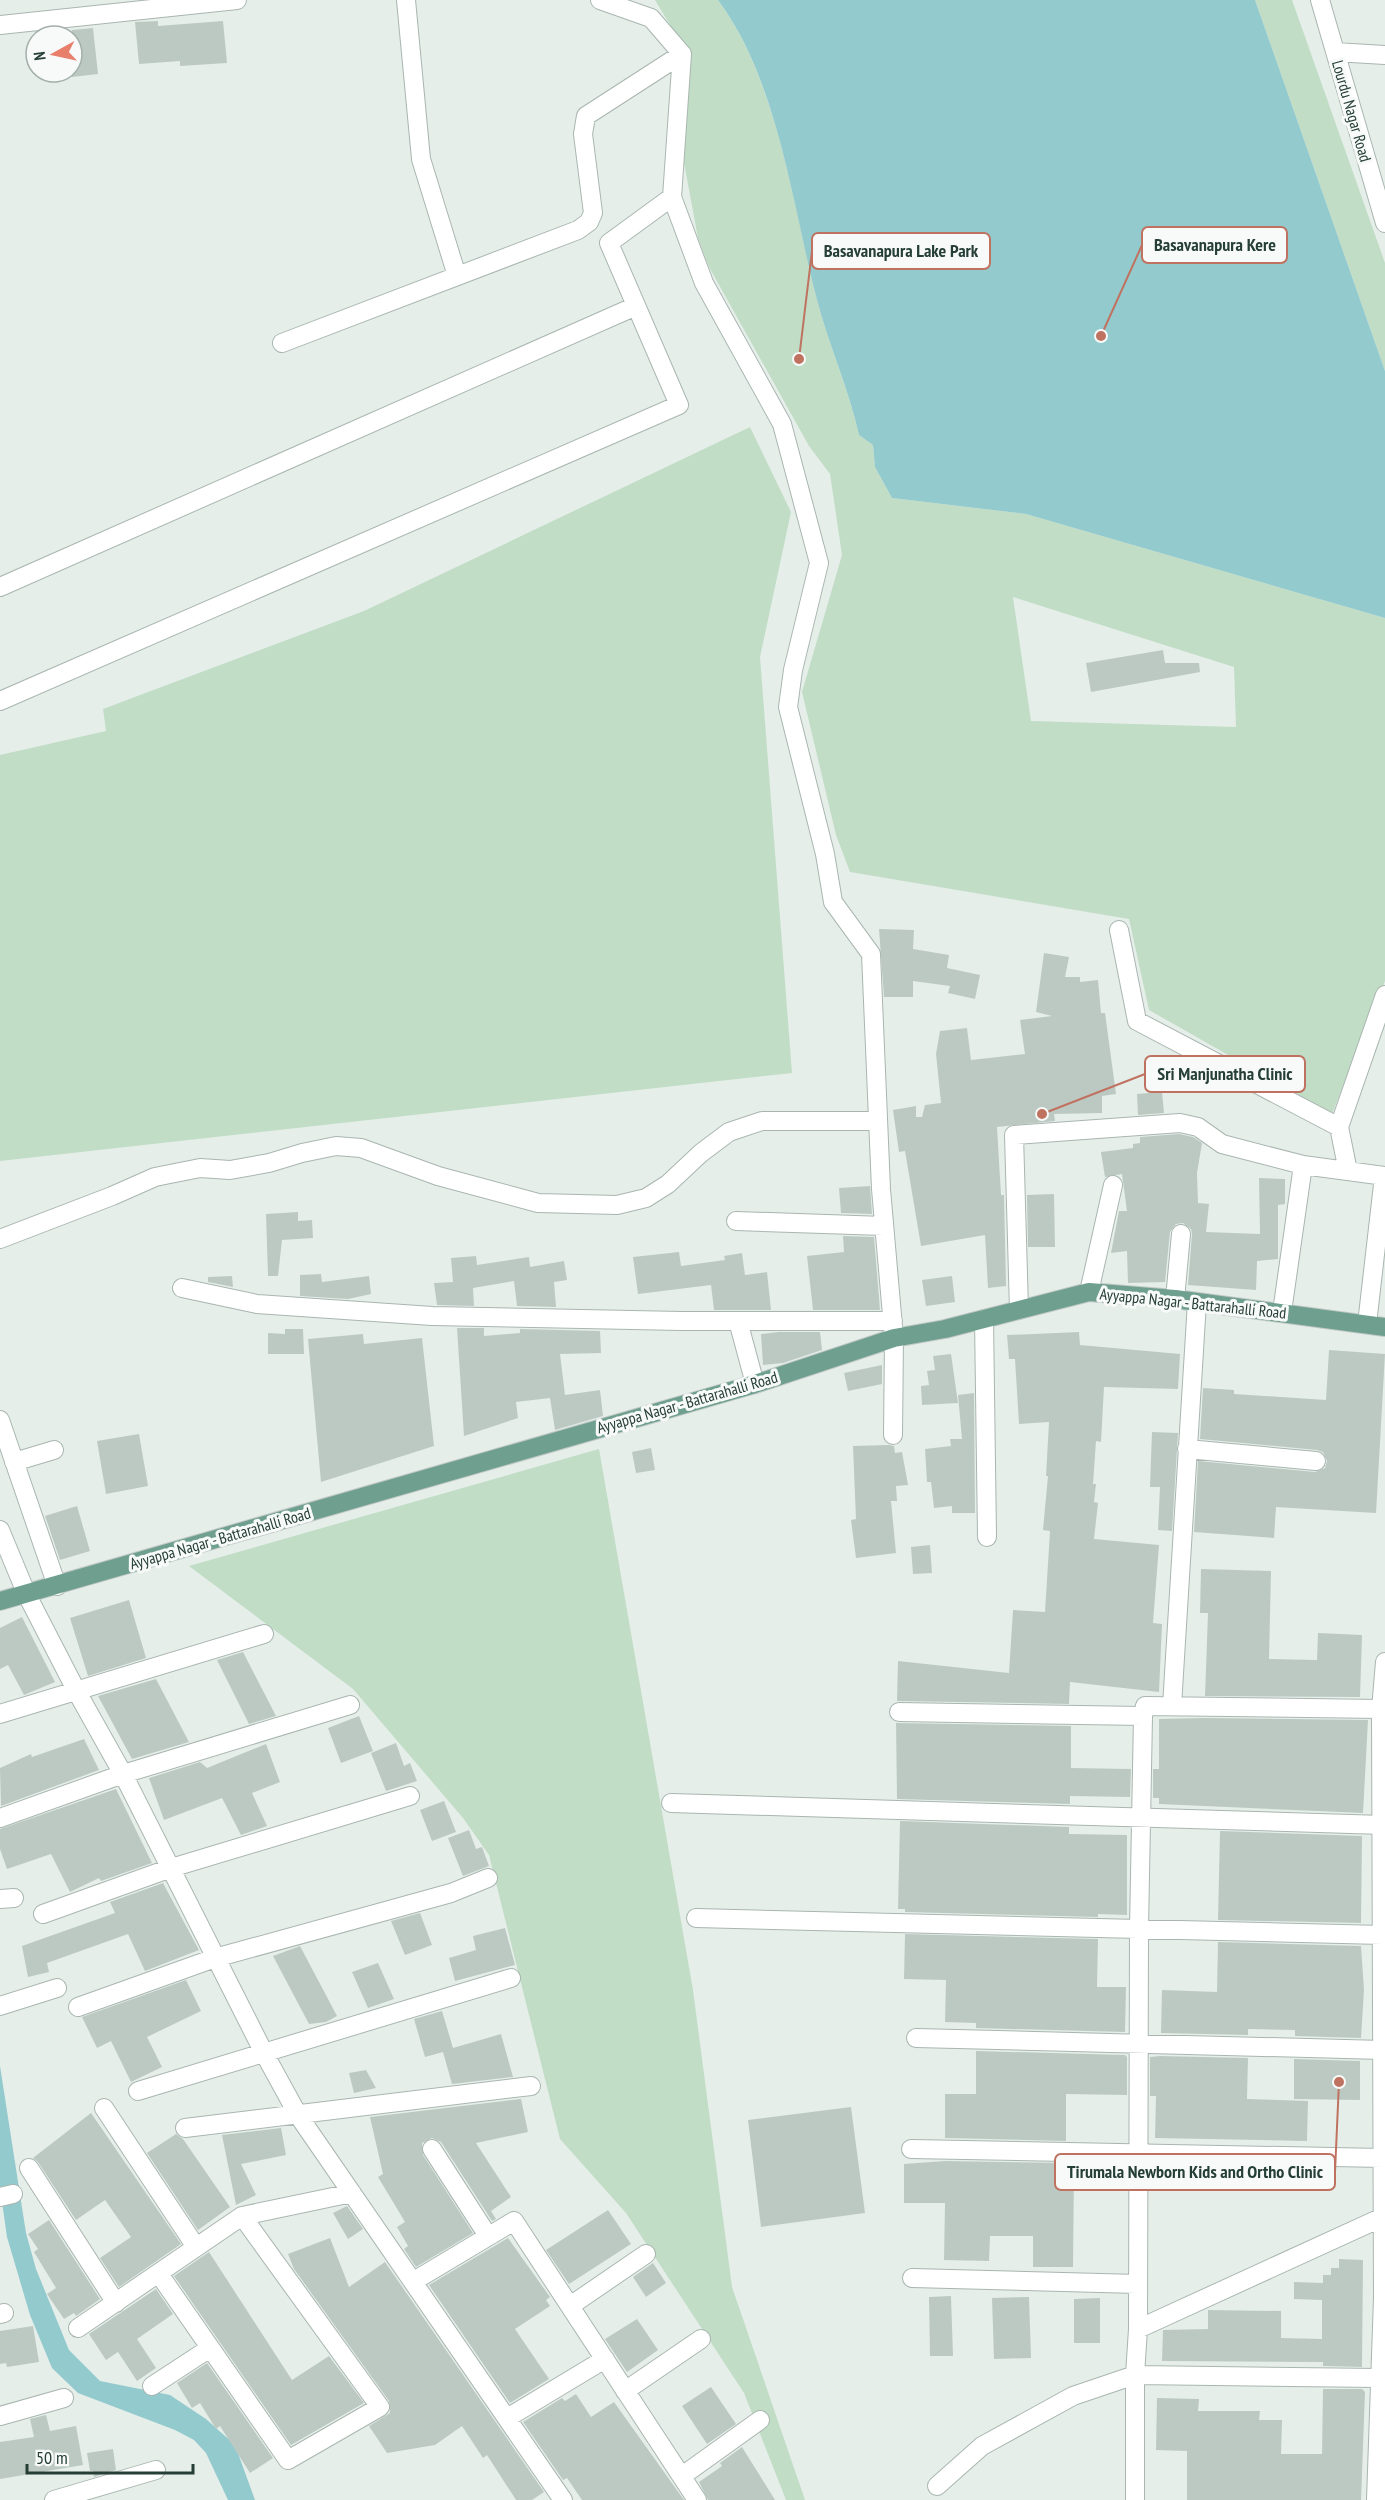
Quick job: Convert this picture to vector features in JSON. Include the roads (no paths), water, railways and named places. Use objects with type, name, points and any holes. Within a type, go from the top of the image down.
[{"type":"main road","name":"Ayyappa Nagar - Battarahalli Road","points":[[0,1601],[755,1383],[894,1330],[984,1319],[1089,1292],[1175,1299],[1376,1325]]},
{"type":"street","points":[[0,25],[237,0]]},
{"type":"street","points":[[406,0],[421,159],[457,276]]},
{"type":"street","points":[[600,0],[651,18],[682,54],[672,197],[704,283],[782,424],[819,563],[793,670],[788,707],[825,854],[833,902],[871,954],[884,1226],[894,1330],[893,1435]]},
{"type":"street","name":"Lourdu Nagar Road","points":[[1320,0],[1385,223]]},
{"type":"street","points":[[1335,52],[1385,55]]},
{"type":"street","points":[[282,343],[578,230],[589,222],[593,213],[583,134],[586,116],[682,54]]},
{"type":"street","points":[[0,701],[679,405],[609,243],[672,197]]},
{"type":"street","points":[[0,587],[636,306]]},
{"type":"street","points":[[1119,930],[1137,1021],[1340,1127]]},
{"type":"street","points":[[1348,1171],[1340,1127],[1385,995]]},
{"type":"street","points":[[0,1239],[155,1177],[200,1168],[230,1170],[336,1146],[361,1148],[438,1176],[538,1203],[617,1205],[646,1198],[661,1189],[729,1132],[762,1121],[878,1121]]},
{"type":"street","points":[[1019,1310],[1014,1135],[1180,1123],[1198,1126],[1222,1144],[1303,1165],[1384,1176],[1376,1325]]},
{"type":"street","points":[[1282,1312],[1303,1165]]},
{"type":"street","points":[[1089,1292],[1113,1185]]},
{"type":"street","points":[[736,1221],[884,1226]]},
{"type":"street","points":[[1175,1299],[1181,1234]]},
{"type":"street","points":[[182,1288],[257,1304],[432,1316],[738,1321],[894,1330]]},
{"type":"street","points":[[1172,1706],[1197,1302]]},
{"type":"street","points":[[984,1319],[987,1537]]},
{"type":"street","points":[[738,1321],[755,1383]]},
{"type":"street","points":[[0,1420],[57,1586]]},
{"type":"street","points":[[1187,1449],[1316,1461]]},
{"type":"street","points":[[14,1462],[54,1450]]},
{"type":"street","points":[[0,1530],[27,1595],[123,1774],[215,1958],[298,2115],[563,2500]]},
{"type":"street","points":[[0,1714],[264,1634]]},
{"type":"street","points":[[1376,2500],[1379,2378],[1384,2298],[1381,1709],[1384,1673]]},
{"type":"street","points":[[0,1818],[123,1774],[350,1705]]},
{"type":"street","points":[[1135,2500],[1135,2375],[1138,2329],[1138,1929],[1145,1706],[1381,1709]]},
{"type":"street","points":[[899,1712],[1143,1716]]},
{"type":"street","points":[[43,1914],[171,1868],[410,1796]]},
{"type":"street","points":[[671,1803],[1383,1825]]},
{"type":"street","points":[[78,2007],[215,1958],[451,1893],[488,1878]]},
{"type":"street","points":[[696,1918],[1383,1935]]},
{"type":"street","points":[[138,2091],[511,1978]]},
{"type":"street","points":[[0,2006],[57,1988]]},
{"type":"street","points":[[916,2038],[1383,2050]]},
{"type":"street","points":[[185,2128],[531,2086]]},
{"type":"street","points":[[104,2108],[196,2247]]},
{"type":"street","points":[[432,2149],[488,2236]]},
{"type":"street","points":[[911,2149],[1383,2158]]},
{"type":"street","points":[[29,2168],[116,2303]]},
{"type":"street","points":[[78,2328],[242,2216],[352,2193]]},
{"type":"street","points":[[159,2274],[288,2460],[380,2407],[242,2216]]},
{"type":"street","points":[[1138,2329],[1384,2216]]},
{"type":"street","points":[[414,2281],[514,2221],[697,2500]]},
{"type":"street","points":[[570,2306],[646,2254]]},
{"type":"street","points":[[912,2278],[1138,2284]]},
{"type":"street","points":[[625,2391],[701,2339]]},
{"type":"street","points":[[152,2386],[210,2348]]},
{"type":"street","points":[[507,2418],[605,2359]]},
{"type":"street","points":[[937,2486],[982,2446],[1073,2396],[1135,2375],[1379,2378]]},
{"type":"street","points":[[0,2416],[64,2398]]},
{"type":"street","points":[[682,2476],[760,2420]]},
{"type":"street","points":[[54,2500],[156,2470]]},
{"type":"water","points":[[718,0],[1255,0],[1385,371],[1385,618],[1026,514],[892,498],[875,467],[873,445],[859,435],[822,317],[781,144],[769,105],[755,67],[738,32]]},
{"type":"water","points":[[0,2066],[26,2233],[36,2269],[69,2350],[100,2381],[170,2395],[206,2419],[235,2445],[255,2500],[228,2500],[206,2453],[194,2440],[175,2430],[78,2393],[52,2368],[30,2315],[7,2237],[0,2188]]},
{"type":"place","name":"Basavanapura Kere","points":[[1101,336]]},
{"type":"place","name":"Basavanapura Lake Park","points":[[799,359]]},
{"type":"place","name":"Sri Manjunatha Clinic","points":[[1042,1114]]},
{"type":"place","name":"Tirumala Newborn Kids and Ortho Clinic","points":[[1339,2082]]}]
